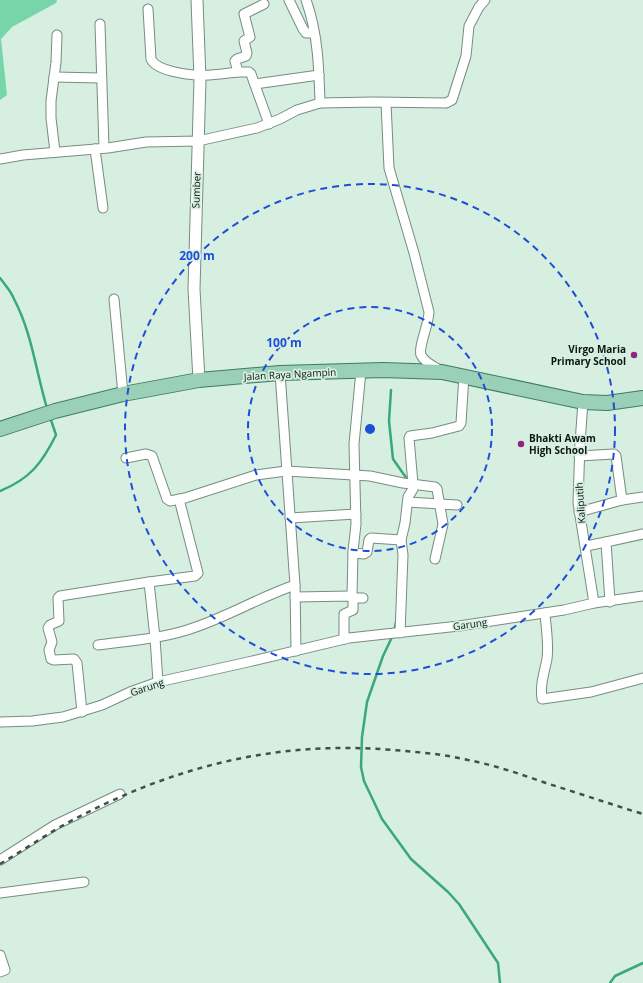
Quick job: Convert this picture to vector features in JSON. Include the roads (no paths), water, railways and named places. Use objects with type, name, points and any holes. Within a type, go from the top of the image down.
[{"type":"main road","name":"Jalan Raya Ngampin","points":[[0,428],[55,410],[123,394],[200,380],[280,373],[413,370],[464,375],[583,402],[607,403],[643,398]]},
{"type":"street","name":"Sumber","points":[[197,0],[200,75],[194,289],[200,380]]},
{"type":"street","points":[[288,0],[306,33],[314,33]]},
{"type":"street","points":[[306,0],[316,42],[320,103]]},
{"type":"street","points":[[0,159],[24,154],[100,148],[146,142],[198,141],[257,128],[269,124],[297,110],[320,103],[446,103],[452,100],[466,56],[469,26],[479,7],[485,0]]},
{"type":"street","points":[[238,72],[235,61],[246,56],[247,53],[244,41],[250,37],[244,14],[264,4]]},
{"type":"street","points":[[148,8],[152,62],[157,66],[174,72],[200,75],[249,72],[255,84],[269,124]]},
{"type":"street","points":[[100,24],[100,148],[103,208]]},
{"type":"street","points":[[55,152],[50,118],[57,35]]},
{"type":"street","points":[[255,84],[319,75]]},
{"type":"street","points":[[54,77],[101,78]]},
{"type":"street","points":[[386,103],[389,168],[414,253],[429,312],[429,320],[420,351],[421,356],[427,363],[442,372]]},
{"type":"street","points":[[114,299],[123,394]]},
{"type":"street","points":[[344,639],[344,614],[353,610],[353,554],[356,524],[354,474],[355,429],[361,371]]},
{"type":"street","points":[[280,373],[295,585],[296,651]]},
{"type":"street","points":[[400,633],[403,555],[398,540],[405,523],[408,497],[414,484],[409,438],[410,436],[432,433],[459,426],[461,423],[464,375]]},
{"type":"street","name":"Kaliputih","points":[[583,402],[579,456],[579,512],[586,546],[594,603]]},
{"type":"street","points":[[126,458],[148,454],[152,456],[167,499],[170,501],[256,475],[286,471],[354,474],[402,483],[435,487],[437,489],[443,524],[435,559]]},
{"type":"street","points":[[579,456],[614,454],[616,456],[622,500]]},
{"type":"street","points":[[579,512],[622,500],[643,497]]},
{"type":"street","points":[[82,712],[76,663],[74,659],[51,659],[49,650],[52,642],[48,628],[50,625],[59,621],[58,598],[60,596],[195,576],[198,573],[179,499]]},
{"type":"street","points":[[408,502],[457,505]]},
{"type":"street","points":[[290,518],[356,514]]},
{"type":"street","points":[[586,546],[643,534]]},
{"type":"street","points":[[353,554],[364,554],[367,552],[369,540],[371,538],[398,540]]},
{"type":"street","points":[[606,542],[610,602]]},
{"type":"street","points":[[149,582],[158,682]]},
{"type":"street","points":[[98,645],[155,638],[186,631],[206,624],[260,598],[295,585]]},
{"type":"street","points":[[295,597],[363,598]]},
{"type":"street","name":"Garung","points":[[0,722],[32,721],[64,717],[82,712],[158,682],[344,639],[459,626],[545,613],[594,603],[643,597]]},
{"type":"street","points":[[542,709],[541,688],[547,659],[545,613]]},
{"type":"street","points":[[542,699],[591,692],[643,678]]},
{"type":"street","points":[[0,860],[55,825],[120,794]]},
{"type":"street","points":[[0,893],[84,882]]},
{"type":"street","points":[[0,955],[5,970],[0,972]]},
{"type":"waterway","points":[[0,278],[13,296],[25,325],[47,408]]},
{"type":"waterway","points":[[391,390],[389,421],[393,459],[407,481]]},
{"type":"waterway","points":[[0,491],[27,475],[46,454],[56,435],[50,417]]},
{"type":"waterway","points":[[394,631],[397,618]]},
{"type":"waterway","points":[[393,635],[383,656],[367,702],[362,737],[361,767],[364,781],[382,819],[411,859],[448,892],[459,904],[498,963],[500,983]]},
{"type":"waterway","points":[[610,983],[615,976],[643,963]]},
{"type":"railway","points":[[0,864],[67,823],[106,803],[145,787],[185,773],[225,762],[265,754],[307,749],[349,748],[393,750],[459,758],[488,764],[643,814]]},
{"type":"place","name":"Virgo Maria Primary School","points":[[634,355]]},
{"type":"place","name":"Bhakti Awam High School","points":[[521,444]]}]
